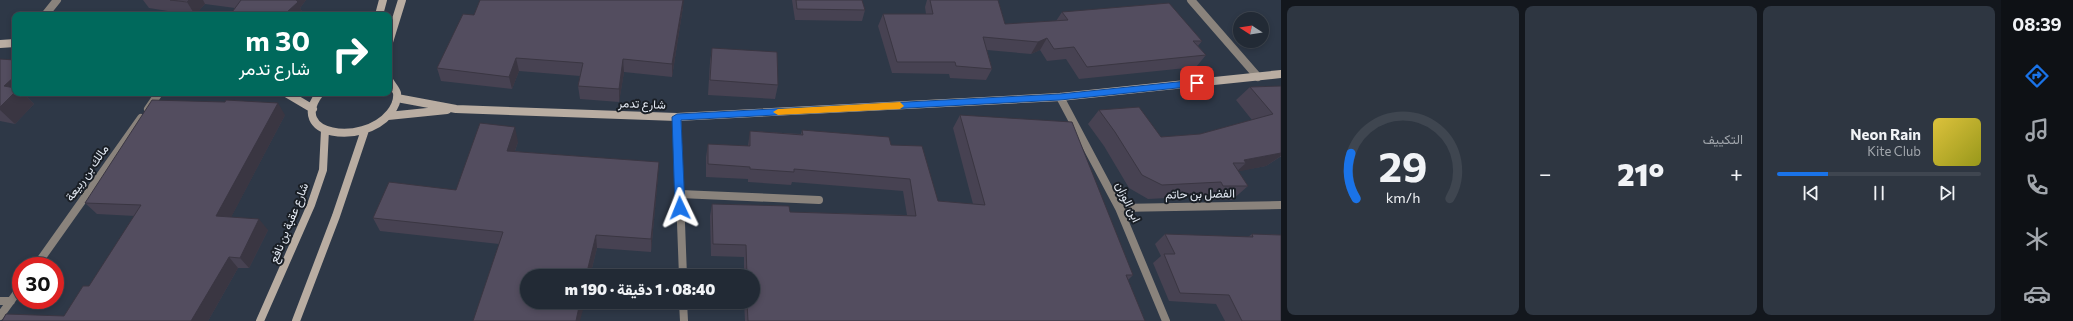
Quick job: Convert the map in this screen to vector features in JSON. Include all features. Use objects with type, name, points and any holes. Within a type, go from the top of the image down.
[{"type":"street","points":[[47,12],[57,0]]},
{"type":"street","points":[[380,12],[383,0]]},
{"type":"street","points":[[392,32],[402,0]]},
{"type":"street","points":[[1191,0],[1258,77]]},
{"type":"street","points":[[0,44],[12,43]]},
{"type":"street","name":"شارع تدمر","points":[[397,98],[456,108],[677,117],[1060,97],[1281,74]]},
{"type":"street","points":[[318,96],[312,109],[315,121],[325,130],[344,134],[365,130],[388,116],[396,104],[397,98],[394,85],[392,83]]},
{"type":"street","name":"مالك بن ربيعة","points":[[42,257],[157,96]]},
{"type":"street","points":[[291,96],[312,109]]},
{"type":"street","name":"ابن الوزان","points":[[1060,97],[1119,208],[1166,321]]},
{"type":"street","name":"شارع تدمر","points":[[388,116],[456,108]]},
{"type":"street","points":[[677,117],[682,269]]},
{"type":"street","name":"شارع عقبة بن نافع","points":[[260,321],[311,205],[323,170],[325,130]]},
{"type":"street","points":[[296,321],[336,216],[365,130]]},
{"type":"street","points":[[680,194],[819,200]]},
{"type":"street","name":"الفضل بن حاتم","points":[[1119,208],[1281,205]]},
{"type":"street","points":[[0,301],[11,301]]},
{"type":"street","points":[[0,316],[11,301]]},
{"type":"street","points":[[683,309],[684,321]]},
{"type":"building","points":[[170,0],[189,0],[187,2]]},
{"type":"building","points":[[241,0],[296,0],[298,2],[287,12],[232,12]]},
{"type":"building","points":[[480,0],[683,0],[672,64],[623,59],[619,89],[578,86],[583,63],[516,58],[509,77],[437,68],[463,14],[474,15]]},
{"type":"building","points":[[796,0],[862,0],[865,10],[797,9]]},
{"type":"building","points":[[930,0],[998,0],[1005,24],[1068,20],[1062,12],[1169,3],[1202,41],[1193,41],[1206,55],[1087,67],[1074,47],[1054,49],[1047,38],[1038,42],[983,37],[992,69],[956,66],[955,62],[897,62],[883,14],[933,14]]},
{"type":"building","points":[[712,48],[777,52],[778,85],[710,80]]},
{"type":"building","points":[[0,59],[12,60],[12,79],[4,86],[12,87],[12,95],[0,107]]},
{"type":"building","points":[[1281,86],[1281,153],[1244,160],[1246,163],[1233,163],[1248,186],[1223,186],[1221,182],[1162,185],[1142,175],[1115,132],[1099,110],[1139,107],[1161,137],[1200,134],[1273,114],[1250,87]]},
{"type":"building","points":[[152,100],[225,102],[226,100],[278,103],[216,216],[259,219],[240,258],[229,257],[191,321],[2,321],[6,314],[64,316],[83,286],[89,286],[141,205],[85,203]]},
{"type":"building","points":[[960,115],[1072,122],[1133,275],[1126,275],[1145,321],[748,321],[747,309],[760,309],[760,269],[747,269],[746,245],[713,244],[712,204],[789,206],[790,212],[916,216],[910,179],[794,169],[794,172],[750,169],[750,167],[708,164],[708,144],[750,146],[750,131],[803,135],[802,130],[889,137],[891,145],[922,146],[938,201],[985,205]]},
{"type":"building","points":[[480,123],[515,127],[507,151],[659,162],[651,239],[596,235],[588,269],[520,269],[520,309],[579,309],[576,321],[473,321],[503,232],[373,218],[389,182],[456,190]]},
{"type":"building","points":[[1165,234],[1253,237],[1252,234],[1281,235],[1281,321],[1242,321],[1229,295],[1180,293],[1164,254],[1175,254]]},
{"type":"slow traffic","points":[[778,112],[900,106]]},
{"type":"route","points":[[680,208],[677,117],[1060,97],[1197,83]]}]
